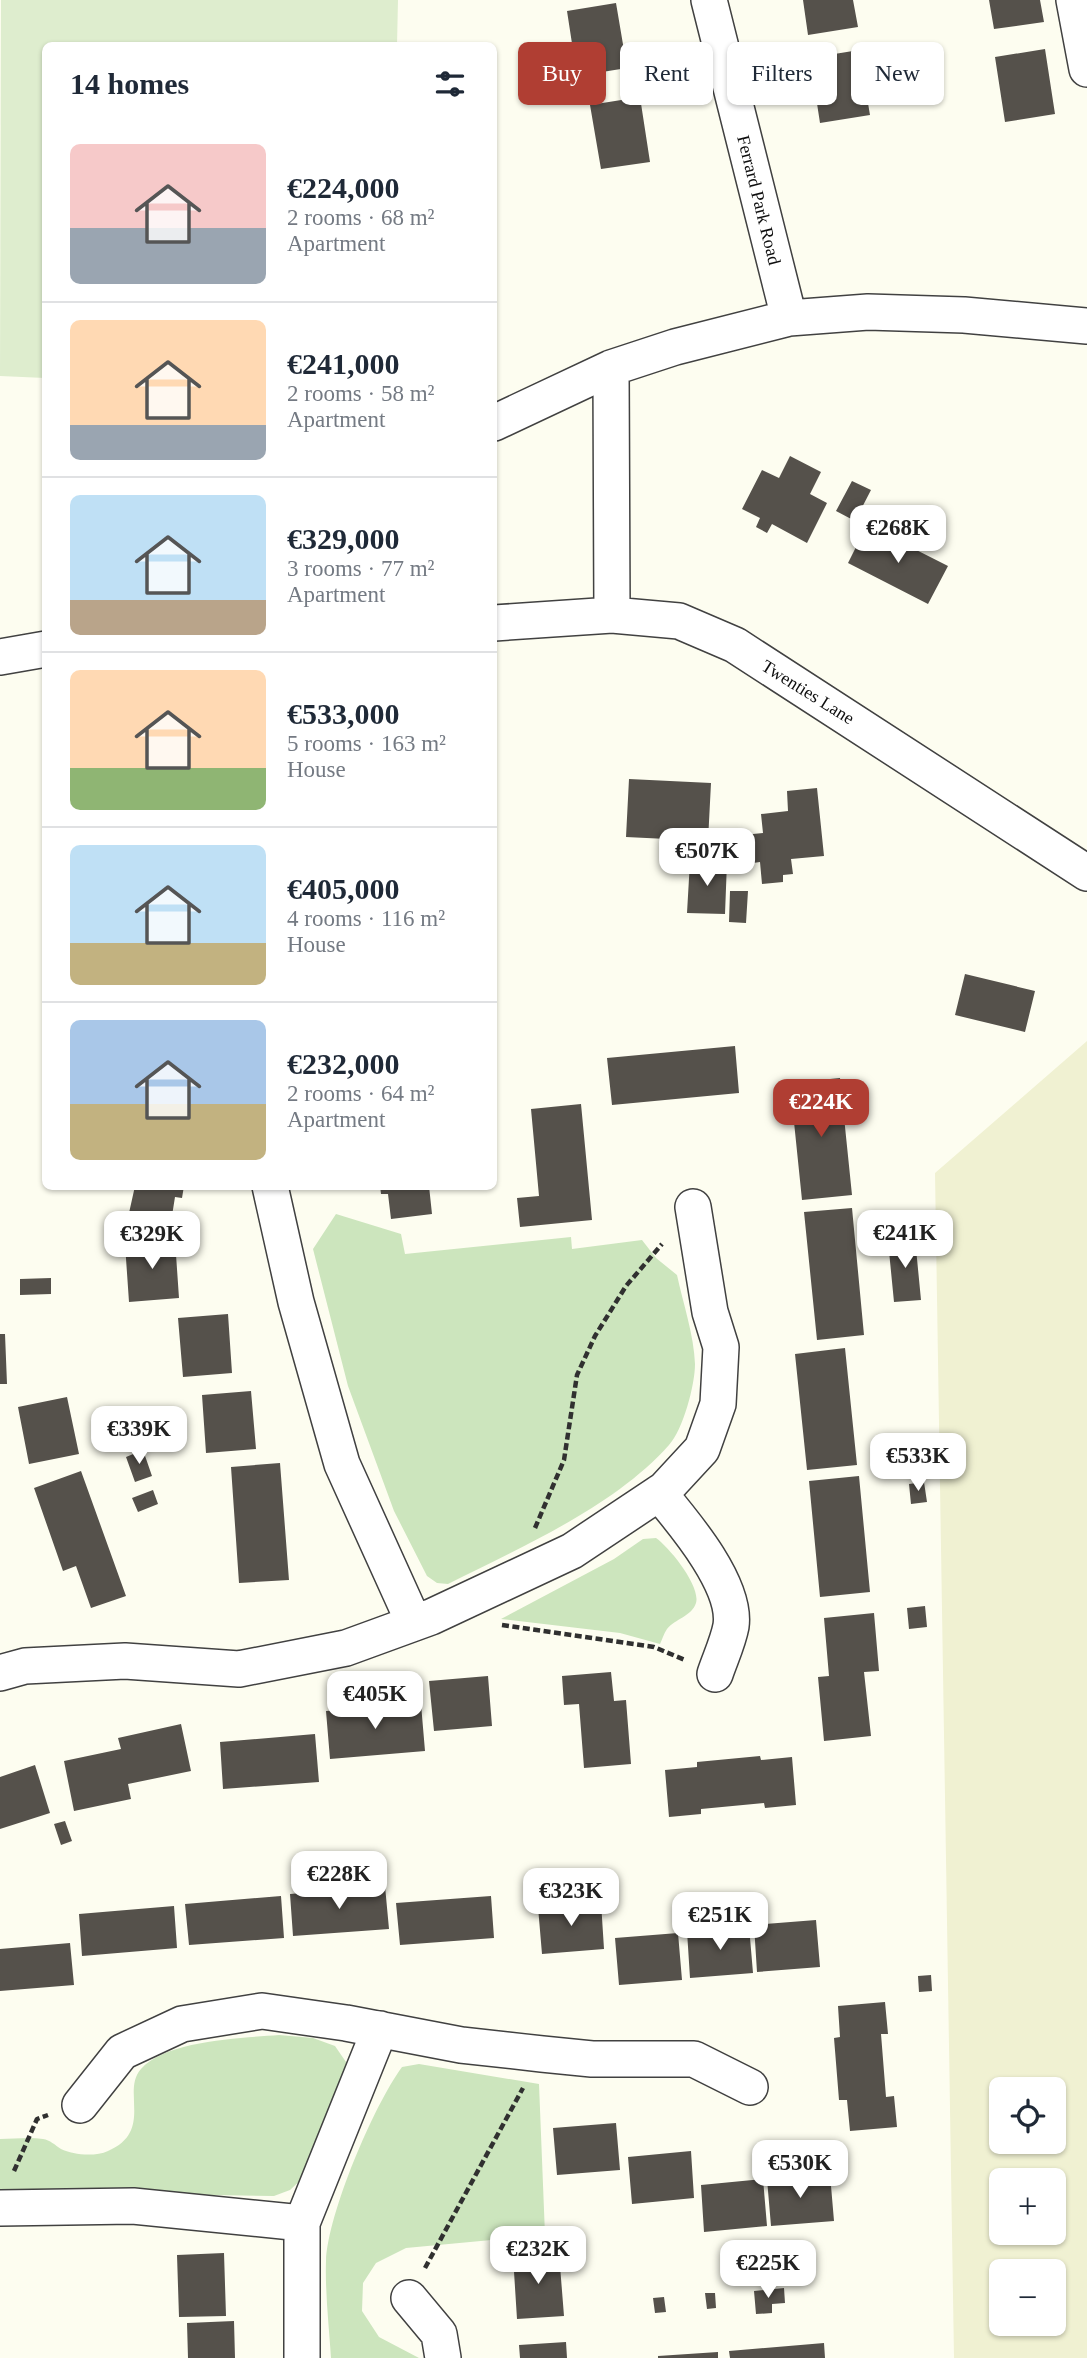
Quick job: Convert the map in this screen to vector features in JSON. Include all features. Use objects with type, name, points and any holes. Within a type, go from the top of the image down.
[{"type":"street","name":"Ferrard Park Road","points":[[709,0],[789,318]]},
{"type":"street","points":[[1074,0],[1087,69]]},
{"type":"street","points":[[497,422],[611,368],[674,347],[789,318],[868,312],[950,314],[1087,326]]},
{"type":"street","points":[[611,368],[612,615]]},
{"type":"street","name":"Twenties Lane","points":[[497,623],[612,615],[679,621],[734,645],[1087,873]]},
{"type":"street","points":[[0,657],[42,650]]},
{"type":"street","points":[[271,1190],[296,1302],[342,1464],[414,1623]]},
{"type":"street","points":[[3,1664],[25,1666],[125,1661],[239,1669],[346,1647],[414,1623],[572,1551],[659,1493],[702,1449],[718,1404],[721,1347],[710,1312],[693,1207]]},
{"type":"street","points":[[659,1493],[695,1536],[723,1584],[732,1625],[715,1674]]},
{"type":"street","points":[[80,2105],[122,2052],[182,2024],[262,2011],[380,2029],[461,2045],[592,2059],[694,2059],[750,2087]]},
{"type":"street","points":[[302,2358],[302,2222],[380,2029]]},
{"type":"street","points":[[3,2193],[302,2222]]},
{"type":"street","points":[[409,2298],[439,2334],[443,2358]]},
{"type":"path","points":[[527,1572],[527,1543],[564,1460],[578,1376],[594,1336],[626,1286],[693,1207]]},
{"type":"path","points":[[462,1603],[494,1624],[586,1635],[654,1647],[715,1674]]},
{"type":"path","points":[[409,2298],[542,2054]]},
{"type":"path","points":[[3,2193],[37,2119],[80,2105]]},
{"type":"green space","points":[[1,0],[398,0],[397,42],[42,42],[42,378],[0,376]]},
{"type":"green space","points":[[1087,1041],[1087,2358],[954,2358],[935,1173]]},
{"type":"green space","points":[[336,1214],[401,1234],[405,1254],[571,1237],[572,1249],[642,1240],[656,1258],[677,1275],[693,1342],[693,1383],[687,1407],[674,1438],[647,1467],[622,1488],[565,1524],[448,1584],[437,1583],[427,1576],[394,1511],[348,1386],[313,1249]]},
{"type":"green space","points":[[656,1538],[683,1568],[696,1596],[694,1607],[667,1629],[660,1644],[620,1633],[501,1619],[614,1559],[643,1539]]},
{"type":"green space","points":[[279,2035],[313,2038],[335,2046],[346,2062],[346,2080],[305,2176],[290,2190],[274,2196],[0,2191],[0,2139],[43,2139],[61,2149],[78,2154],[91,2155],[108,2151],[122,2143],[130,2133],[136,2078],[141,2069],[153,2059],[186,2046],[206,2042]]},
{"type":"green space","points":[[419,2064],[539,2084],[545,2235],[406,2248],[376,2263],[363,2283],[362,2311],[379,2337],[419,2358],[331,2358],[326,2261],[335,2216],[354,2160],[391,2084],[402,2067]]},
{"type":"building","points":[[803,0],[853,0],[858,27],[808,35]]},
{"type":"building","points":[[989,0],[1040,0],[1044,22],[994,29]]},
{"type":"building","points":[[616,3],[623,42],[620,42],[620,69],[606,71],[606,42],[572,42],[567,11]]},
{"type":"building","points":[[1045,49],[1055,114],[1005,122],[995,57]]},
{"type":"building","points":[[851,51],[851,105],[868,105],[870,115],[820,123],[817,105],[837,105],[837,54]]},
{"type":"building","points":[[620,100],[620,105],[641,105],[650,162],[601,169],[590,105],[606,105],[606,102]]},
{"type":"building","points":[[790,456],[821,472],[810,494],[827,503],[807,543],[772,524],[767,533],[756,527],[760,518],[742,509],[762,470],[779,478]]},
{"type":"building","points":[[852,481],[871,490],[855,521],[836,511]]},
{"type":"building","points":[[867,525],[948,566],[928,604],[848,563]]},
{"type":"building","points":[[629,779],[711,783],[708,841],[626,837]]},
{"type":"building","points":[[817,788],[824,856],[791,859],[793,874],[783,875],[783,882],[762,884],[760,862],[746,864],[743,835],[763,833],[761,814],[788,811],[787,791]]},
{"type":"building","points":[[690,861],[727,862],[725,914],[687,913]]},
{"type":"building","points":[[730,891],[748,891],[746,923],[729,922]]},
{"type":"building","points":[[965,974],[1035,991],[1025,1032],[955,1015]]},
{"type":"building","points":[[735,1046],[739,1093],[612,1105],[607,1058]]},
{"type":"building","points":[[840,1078],[852,1195],[802,1200],[790,1083]]},
{"type":"building","points":[[581,1104],[592,1220],[520,1227],[517,1198],[539,1196],[531,1109]]},
{"type":"building","points":[[134,1190],[183,1190],[182,1198],[175,1197],[171,1222],[129,1213]]},
{"type":"building","points":[[380,1190],[429,1190],[432,1214],[391,1219],[388,1194],[381,1194]]},
{"type":"building","points":[[852,1208],[864,1335],[817,1340],[804,1212]]},
{"type":"building","points":[[915,1238],[921,1300],[894,1302],[888,1241]]},
{"type":"building","points":[[175,1240],[179,1298],[129,1302],[125,1244]]},
{"type":"building","points":[[51,1278],[51,1294],[20,1295],[20,1279]]},
{"type":"building","points":[[228,1314],[232,1373],[183,1377],[178,1318]]},
{"type":"building","points":[[0,1334],[5,1334],[7,1384],[0,1384]]},
{"type":"building","points":[[845,1348],[857,1465],[807,1470],[795,1354]]},
{"type":"building","points":[[251,1391],[256,1449],[206,1453],[202,1395]]},
{"type":"building","points":[[67,1397],[79,1454],[29,1464],[18,1407]]},
{"type":"building","points":[[143,1450],[152,1476],[135,1482],[126,1457]]},
{"type":"building","points":[[280,1463],[289,1580],[239,1583],[231,1467]]},
{"type":"building","points":[[81,1471],[126,1596],[91,1608],[76,1566],[63,1571],[34,1488]]},
{"type":"building","points":[[859,1476],[870,1592],[820,1597],[809,1481]]},
{"type":"building","points":[[924,1482],[927,1502],[911,1504],[909,1484]]},
{"type":"building","points":[[153,1490],[158,1504],[138,1512],[132,1498]]},
{"type":"building","points":[[925,1606],[927,1627],[909,1629],[907,1608]]},
{"type":"building","points":[[874,1613],[879,1671],[864,1672],[871,1736],[824,1741],[818,1677],[829,1676],[824,1618]]},
{"type":"building","points":[[611,1672],[614,1701],[626,1700],[631,1764],[584,1768],[579,1704],[564,1705],[562,1676]]},
{"type":"building","points":[[488,1676],[492,1726],[434,1731],[429,1681]]},
{"type":"building","points":[[421,1704],[425,1751],[330,1759],[326,1711]]},
{"type":"building","points":[[181,1724],[191,1771],[128,1784],[131,1799],[74,1811],[64,1761],[121,1749],[118,1738]]},
{"type":"building","points":[[315,1734],[319,1782],[223,1789],[220,1742]]},
{"type":"building","points":[[760,1756],[761,1760],[792,1757],[796,1805],[765,1808],[764,1803],[701,1809],[701,1814],[669,1817],[665,1770],[697,1767],[697,1762]]},
{"type":"building","points":[[35,1765],[50,1813],[0,1829],[0,1777]]},
{"type":"building","points":[[65,1821],[72,1841],[61,1845],[54,1824]]},
{"type":"building","points":[[385,1886],[389,1929],[293,1936],[290,1894]]},
{"type":"building","points":[[281,1896],[284,1938],[189,1945],[185,1904]]},
{"type":"building","points":[[491,1896],[494,1938],[400,1945],[396,1903]]},
{"type":"building","points":[[601,1902],[604,1949],[542,1954],[538,1907]]},
{"type":"building","points":[[174,1906],[177,1948],[82,1956],[79,1914]]},
{"type":"building","points":[[816,1920],[820,1967],[757,1972],[754,1925]]},
{"type":"building","points":[[749,1926],[753,1973],[690,1978],[687,1931]]},
{"type":"building","points":[[678,1933],[682,1980],[619,1985],[615,1938]]},
{"type":"building","points":[[70,1943],[74,1985],[0,1991],[0,1949]]},
{"type":"building","points":[[931,1975],[932,1991],[919,1992],[918,1976]]},
{"type":"building","points":[[885,2002],[888,2034],[881,2034],[886,2097],[894,2096],[897,2127],[850,2131],[847,2100],[839,2100],[834,2038],[840,2037],[838,2006]]},
{"type":"building","points":[[616,2123],[620,2170],[557,2175],[553,2128]]},
{"type":"building","points":[[691,2151],[694,2198],[632,2204],[628,2157]]},
{"type":"building","points":[[830,2174],[834,2221],[771,2226],[767,2179]]},
{"type":"building","points":[[763,2179],[767,2226],[704,2232],[701,2185]]},
{"type":"building","points":[[224,2253],[226,2316],[179,2317],[177,2255]]},
{"type":"building","points":[[559,2253],[564,2316],[517,2319],[513,2256]]},
{"type":"building","points":[[784,2288],[785,2303],[772,2304],[772,2313],[756,2314],[754,2291]]},
{"type":"building","points":[[705,2293],[715,2293],[716,2308],[707,2309]]},
{"type":"building","points":[[664,2297],[666,2312],[655,2313],[653,2298]]},
{"type":"building","points":[[234,2321],[235,2358],[188,2358],[187,2323]]},
{"type":"building","points":[[566,2342],[567,2358],[520,2358],[519,2345]]},
{"type":"building","points":[[824,2343],[825,2358],[730,2358],[729,2351]]},
{"type":"building","points":[[718,2352],[718,2358],[658,2358],[658,2356]]}]
